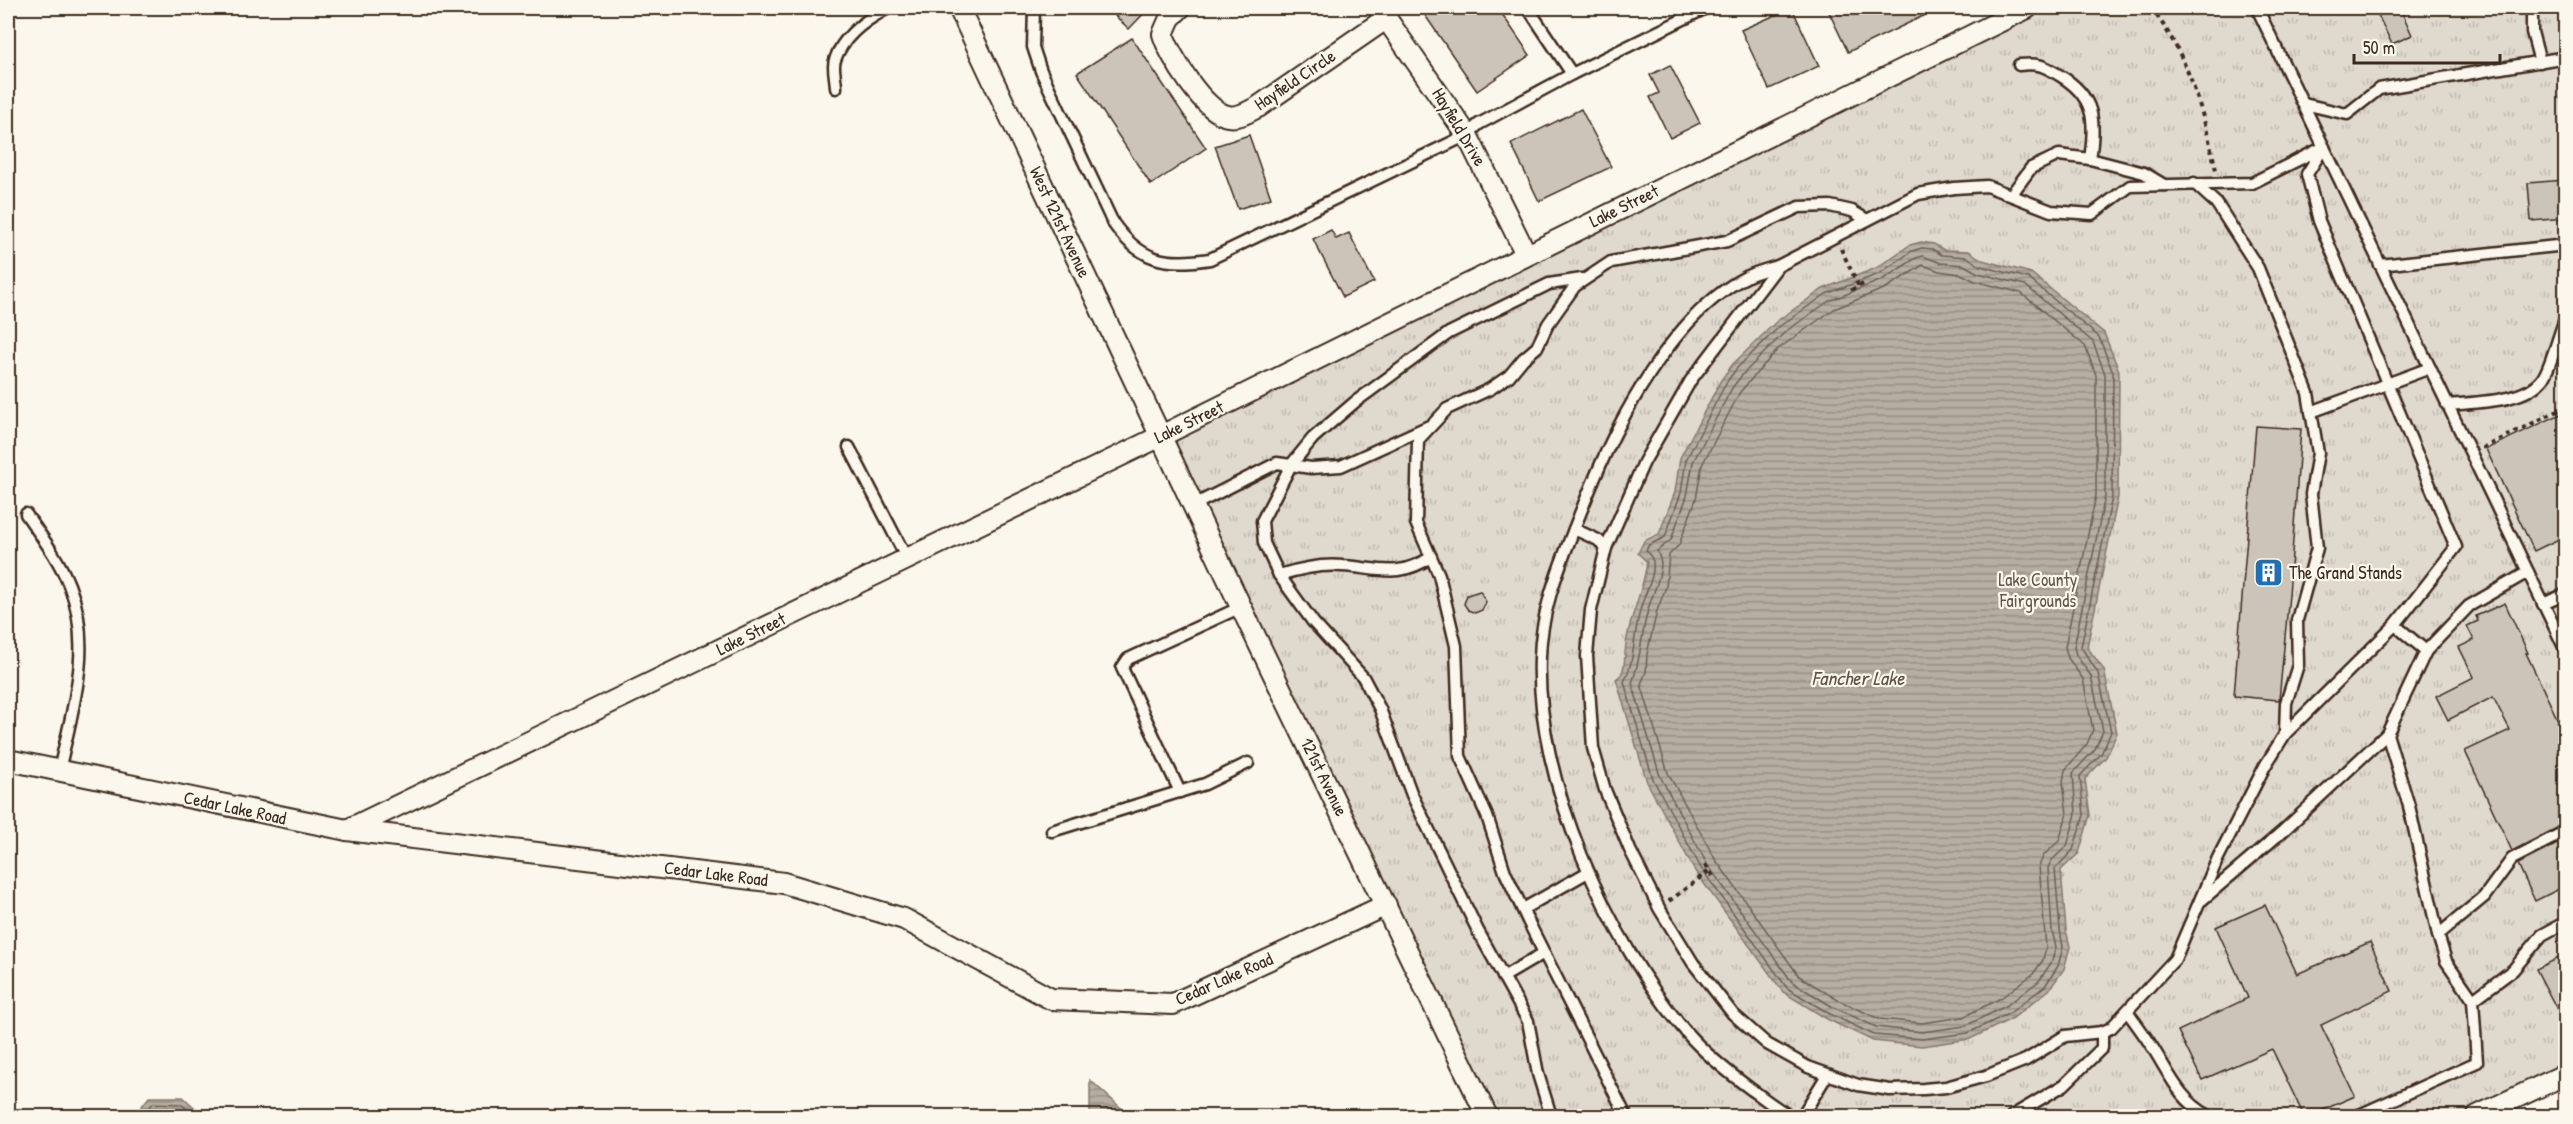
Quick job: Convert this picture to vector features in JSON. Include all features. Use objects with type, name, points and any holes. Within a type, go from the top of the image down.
[{"type":"street","name":"West 121st Avenue","points":[[959,8],[1161,436]]},
{"type":"street","name":"Hayfield Circle","points":[[1180,8],[1170,18],[1163,34],[1167,49],[1210,108],[1226,117],[1242,116],[1258,107],[1383,13]]},
{"type":"street","name":"Lake Street","points":[[347,830],[1161,436],[2027,8]]},
{"type":"street","name":"Hayfield Drive","points":[[1383,13],[1467,135],[1526,254]]},
{"type":"street","name":"121st Avenue","points":[[1161,436],[1487,1116]]},
{"type":"street","name":"Cedar Lake Road","points":[[8,760],[347,830],[784,883],[904,919],[1051,999],[1173,1004],[1386,905]]},
{"type":"street","points":[[2477,1116],[2565,1074]]},
{"type":"lane","points":[[836,88],[834,61],[845,41],[868,18],[888,8]]},
{"type":"lane","points":[[1034,8],[1033,47],[1041,71],[1113,223],[1124,239],[1140,252],[1161,261],[1185,263],[1210,259],[1467,135],[1479,124],[1572,74],[1706,8]]},
{"type":"lane","points":[[1528,8],[1572,74]]},
{"type":"lane","points":[[2257,8],[2565,651]]},
{"type":"lane","points":[[2532,8],[2532,32],[2540,62]]},
{"type":"lane","points":[[2304,104],[2347,114],[2379,89],[2565,57]]},
{"type":"lane","points":[[2019,65],[2037,63],[2076,85],[2091,110],[2093,142],[2090,159]]},
{"type":"lane","points":[[1790,1116],[1721,1066],[1688,1035],[1643,974],[1588,872],[1565,809],[1548,747],[1540,696],[1540,657],[1547,603],[1574,529],[1609,445],[1634,400],[1672,343],[1696,315],[1748,276],[1778,266],[1918,194],[1954,188],[1987,186],[2051,211],[2092,214],[2130,186],[2252,183],[2324,147]]},
{"type":"lane","points":[[1778,266],[1691,380],[1644,462],[1606,548],[1591,610],[1587,656],[1593,748],[1605,790],[1630,850],[1659,908],[1693,963],[1733,1014],[1767,1044],[1827,1075],[1858,1085],[1890,1090],[1946,1087],[1986,1076],[2026,1060],[2065,1036],[2102,1032],[2111,1028],[2175,958],[2218,858],[2265,766],[2285,734],[2395,625],[2456,547],[2319,221],[2307,174],[2324,147]]},
{"type":"lane","points":[[2011,195],[2031,168],[2059,155],[2090,159],[2144,173],[2165,185]]},
{"type":"lane","points":[[2194,183],[2217,204],[2258,268],[2308,393],[2318,453],[2311,494],[2317,548],[2297,620],[2298,665],[2286,704],[2285,734]]},
{"type":"lane","points":[[1626,1116],[1505,872],[1487,816],[1460,756],[1456,646],[1445,597],[1416,523],[1418,441],[1447,409],[1490,389],[1509,376],[1537,347],[1548,324],[1575,286],[1611,262],[1728,241],[1799,207],[1830,206],[1852,211],[1867,220]]},
{"type":"lane","points":[[2380,265],[2565,245]]},
{"type":"lane","points":[[1551,1116],[1538,1074],[1528,1021],[1412,795],[1380,709],[1363,677],[1313,622],[1279,575],[1264,543],[1262,521],[1291,465],[1313,438],[1355,402],[1449,333],[1549,284],[1586,279]]},
{"type":"lane","points":[[2447,405],[2505,399],[2532,387],[2542,378],[2565,317]]},
{"type":"lane","points":[[2311,412],[2430,368]]},
{"type":"lane","points":[[1194,505],[1277,464],[1311,468],[1341,466],[1434,423]]},
{"type":"lane","points":[[849,447],[907,559]]},
{"type":"lane","points":[[26,514],[50,548],[69,584],[76,607],[80,636],[81,667],[59,771]]},
{"type":"lane","points":[[1574,529],[1598,540],[1606,548]]},
{"type":"lane","points":[[1279,575],[1306,567],[1341,565],[1392,572],[1417,567],[1431,557]]},
{"type":"lane","points":[[2199,902],[2283,831],[2387,734],[2426,651],[2469,606],[2528,572]]},
{"type":"lane","points":[[2543,604],[2565,594]]},
{"type":"lane","points":[[1180,792],[1122,668],[1128,659],[1241,607]]},
{"type":"lane","points":[[2395,625],[2426,651]]},
{"type":"lane","points":[[2357,1116],[2477,1062],[2473,1000],[2446,961],[2409,806],[2387,734]]},
{"type":"lane","points":[[1052,831],[1205,784],[1248,763]]},
{"type":"lane","points":[[2438,935],[2484,897],[2512,859],[2565,831]]},
{"type":"lane","points":[[1523,909],[1588,872]]},
{"type":"lane","points":[[2473,1000],[2513,970],[2542,935],[2565,922]]},
{"type":"lane","points":[[1503,976],[1544,953]]},
{"type":"lane","points":[[2127,1011],[2144,1033],[2173,1084],[2194,1108],[2209,1116]]},
{"type":"lane","points":[[2012,1116],[2064,1085],[2102,1048],[2102,1032]]},
{"type":"lane","points":[[1802,1116],[1827,1075]]},
{"type":"path","points":[[2151,8],[2169,31],[2200,102],[2219,183]]},
{"type":"path","points":[[1835,237],[1859,286]]},
{"type":"path","points":[[1851,290],[1865,284]]},
{"type":"path","points":[[2470,453],[2565,407]]},
{"type":"path","points":[[1705,865],[1715,879]]},
{"type":"path","points":[[1659,908],[1709,871]]},
{"type":"green space","name":"Lake County Fairgrounds","points":[[2032,8],[2565,8],[2565,1080],[2484,1116],[1482,1116],[1161,436]]},
{"type":"water","name":"Fancher Lake","points":[[1921,242],[1934,244],[1944,250],[1969,251],[1982,260],[2031,273],[2104,333],[2119,371],[2118,497],[2087,647],[2104,670],[2117,733],[2106,757],[2085,779],[2090,815],[2079,853],[2061,870],[2066,930],[2070,947],[2064,969],[2049,990],[2013,1018],[1970,1039],[1922,1046],[1873,1041],[1827,1019],[1783,992],[1695,871],[1647,782],[1616,679],[1624,668],[1626,642],[1645,574],[1647,562],[1638,553],[1644,541],[1659,534],[1675,492],[1680,458],[1721,380],[1733,364],[1777,321],[1823,289],[1876,268],[1910,245]]},
{"type":"water","points":[[1090,1080],[1130,1116],[1090,1116]]},
{"type":"water","points":[[149,1097],[183,1097],[204,1116],[134,1116]]},
{"type":"building","points":[[1107,8],[1149,8],[1129,29]]},
{"type":"building","points":[[1420,8],[1498,8],[1530,55],[1477,91]]},
{"type":"building","points":[[1792,8],[1819,66],[1769,89],[1741,30]]},
{"type":"building","points":[[1827,8],[1940,8],[1848,52]]},
{"type":"building","points":[[2393,8],[2400,8],[2412,35],[2392,44],[2378,15]]},
{"type":"building","points":[[1132,38],[1206,148],[1151,185],[1077,73]]},
{"type":"building","points":[[1670,65],[1700,123],[1670,138],[1650,97],[1659,93],[1650,75]]},
{"type":"building","points":[[1581,109],[1611,167],[1539,201],[1511,144]]},
{"type":"building","points":[[1249,135],[1271,198],[1238,209],[1215,146]]},
{"type":"building","points":[[2565,180],[2565,218],[2531,221],[2528,183]]},
{"type":"building","points":[[1331,230],[1336,239],[1349,233],[1374,282],[1343,297],[1313,239]]},
{"type":"building","points":[[2565,412],[2565,536],[2534,551],[2486,449]]},
{"type":"building","name":"The Grand Stands","points":[[2256,426],[2301,429],[2279,700],[2234,696]]},
{"type":"building","points":[[1480,591],[1486,602],[1482,610],[1475,613],[1468,610],[1464,604],[1467,595]]},
{"type":"building","points":[[2505,603],[2565,735],[2565,824],[2512,851],[2465,751],[2510,730],[2493,697],[2448,720],[2436,696],[2474,677],[2459,647],[2474,640],[2467,626],[2478,621],[2476,616]]},
{"type":"building","points":[[2565,840],[2565,886],[2535,901],[2518,864]]},
{"type":"building","points":[[2265,905],[2297,974],[2370,942],[2392,991],[2321,1025],[2355,1096],[2309,1116],[2304,1116],[2272,1049],[2202,1080],[2178,1031],[2248,998],[2216,927]]},
{"type":"building","points":[[2565,955],[2565,1025],[2536,969]]},
{"type":"place","name":"The Grand Stands","points":[[2268,573]]}]
